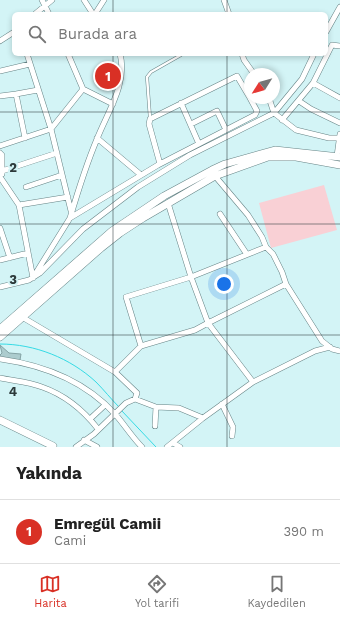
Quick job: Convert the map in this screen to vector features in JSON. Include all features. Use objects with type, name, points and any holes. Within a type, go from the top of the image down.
[{"type":"street","points":[[36,12],[43,2],[52,0]]},
{"type":"street","points":[[84,0],[93,12]]},
{"type":"street","points":[[95,12],[98,0]]},
{"type":"street","points":[[95,12],[104,0]]},
{"type":"street","points":[[224,0],[228,12]]},
{"type":"street","points":[[43,2],[48,12]]},
{"type":"street","points":[[328,28],[340,7]]},
{"type":"street","points":[[0,41],[12,33]]},
{"type":"street","points":[[328,53],[332,45],[340,46]]},
{"type":"street","points":[[28,56],[51,129],[71,215]]},
{"type":"street","points":[[69,56],[83,89],[113,104]]},
{"type":"street","points":[[33,278],[71,215],[97,138],[113,104],[121,73],[120,56]]},
{"type":"street","points":[[243,56],[250,68]]},
{"type":"street","points":[[0,287],[14,285],[33,278],[40,273],[83,228],[138,187],[190,155],[274,113],[302,79],[313,56]]},
{"type":"street","points":[[282,120],[313,83],[326,56]]},
{"type":"street","points":[[0,71],[30,64]]},
{"type":"street","points":[[160,164],[150,119],[237,76],[244,88]]},
{"type":"street","points":[[313,83],[340,98]]},
{"type":"street","points":[[0,146],[51,129],[83,89]]},
{"type":"street","points":[[0,96],[38,90]]},
{"type":"street","points":[[16,94],[24,138]]},
{"type":"street","points":[[299,101],[311,109],[340,123]]},
{"type":"street","points":[[181,103],[199,144]]},
{"type":"street","points":[[71,215],[160,164],[255,115],[257,111],[253,104]]},
{"type":"street","points":[[0,337],[101,248],[131,225],[168,203],[225,164],[275,150],[338,155],[339,137],[296,130],[274,113],[271,104]]},
{"type":"street","points":[[190,124],[216,111],[226,130]]},
{"type":"street","points":[[97,138],[141,175]]},
{"type":"street","points":[[0,153],[2,155],[1,177],[20,205],[33,278]]},
{"type":"street","points":[[2,170],[57,153]]},
{"type":"street","points":[[0,328],[112,231],[164,196],[213,173],[268,157],[296,157],[340,165]]},
{"type":"street","points":[[213,173],[248,215],[262,237],[266,247],[273,254],[286,284],[322,342],[330,347],[340,350]]},
{"type":"street","points":[[26,187],[62,175]]},
{"type":"street","points":[[20,205],[68,197]]},
{"type":"street","points":[[168,203],[191,277],[208,323],[253,382]]},
{"type":"street","points":[[220,214],[246,253]]},
{"type":"street","points":[[0,228],[10,258]]},
{"type":"street","points":[[142,346],[126,297],[191,277],[228,263],[246,253],[266,247]]},
{"type":"street","points":[[0,260],[28,253]]},
{"type":"street","points":[[115,372],[142,346],[195,330],[286,284]]},
{"type":"street","points":[[22,317],[115,372],[137,393],[135,399]]},
{"type":"street","points":[[167,447],[203,418],[253,382],[315,351],[330,347]]},
{"type":"street","points":[[0,359],[20,362],[53,371],[74,382],[116,412],[142,447]]},
{"type":"street","points":[[1,375],[42,387],[68,400],[90,419],[98,429]]},
{"type":"street","points":[[76,447],[126,403],[135,399],[156,407],[179,408],[203,418]]},
{"type":"street","points":[[222,404],[234,427],[232,436]]},
{"type":"street","points":[[90,419],[105,405]]},
{"type":"street","points":[[155,426],[156,407]]},
{"type":"street","points":[[0,420],[55,447]]},
{"type":"street","points":[[84,440],[97,447]]},
{"type":"street","points":[[173,443],[180,447]]},
{"type":"lane","points":[[150,119],[147,77],[151,72],[179,56]]},
{"type":"shaded area","points":[[324,185],[337,230],[271,248],[259,203]]},
{"type":"building","points":[[104,68],[114,72],[112,84],[101,80]]},
{"type":"building","points":[[0,345],[9,353],[21,354],[20,360],[2,359],[0,355],[2,353]]},
{"type":"waterway","points":[[0,344],[39,350],[63,359],[86,373],[119,407]]},
{"type":"waterway","points":[[121,410],[156,447]]},
{"type":"place","name":"Emregül Camii","points":[[108,76]]}]
